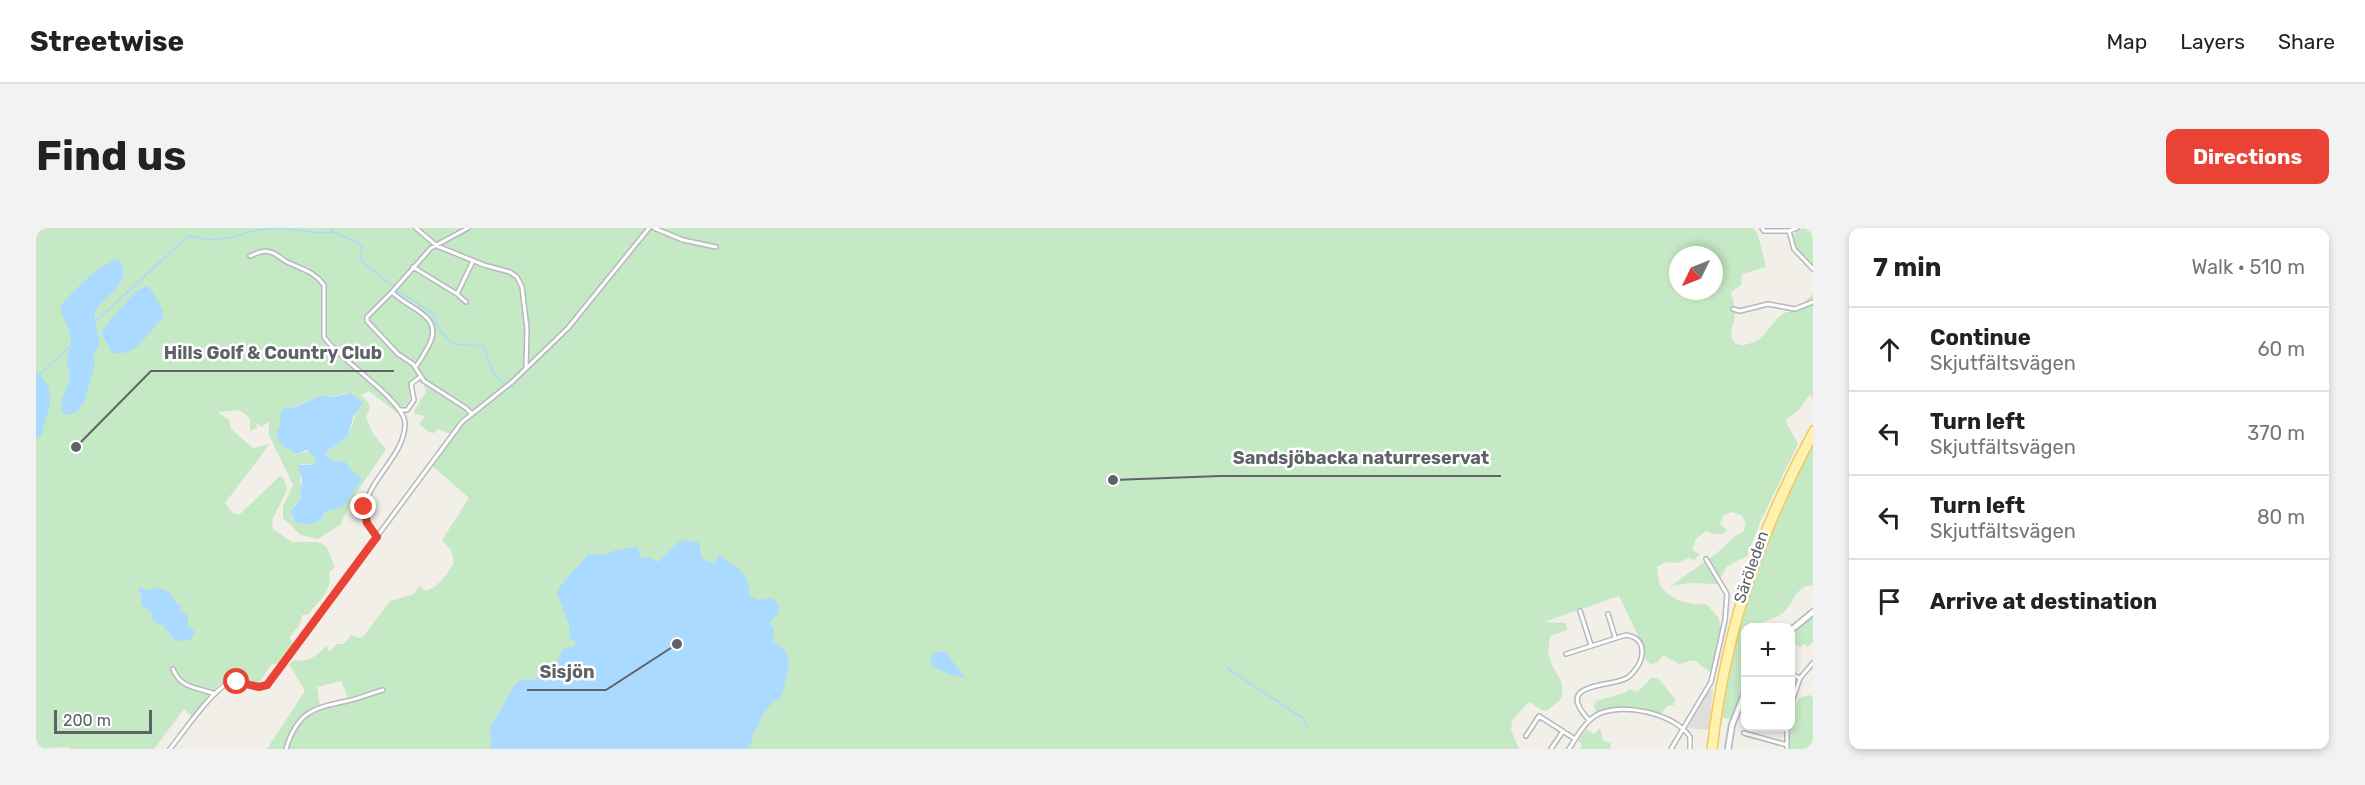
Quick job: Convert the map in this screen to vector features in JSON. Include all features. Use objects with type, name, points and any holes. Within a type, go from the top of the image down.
[{"type":"main road","name":"Säröleden","points":[[1712,749],[1717,690],[1726,646],[1749,567],[1774,506],[1813,429]]},
{"type":"main road","name":"Säröleden","points":[[1712,749],[1729,652],[1753,570],[1779,505],[1813,438]]},
{"type":"street","points":[[416,228],[436,246],[473,261],[510,272],[520,281],[527,329],[526,368]]},
{"type":"street","points":[[468,228],[431,248],[367,317],[367,321],[398,354],[416,367],[420,377],[471,413]]},
{"type":"street","points":[[654,228],[683,240],[716,247]]},
{"type":"street","points":[[1763,230],[1789,231],[1797,228]]},
{"type":"street","points":[[170,749],[215,694],[230,683],[240,682],[259,687],[267,685],[458,426],[526,368],[572,323],[647,229]]},
{"type":"street","points":[[1789,231],[1794,249],[1813,269]]},
{"type":"street","points":[[250,256],[261,252],[271,252],[307,269],[322,282],[324,337],[400,410],[405,422],[403,438],[364,507],[367,523],[377,537]]},
{"type":"street","points":[[457,294],[473,261]]},
{"type":"street","points":[[414,267],[466,302]]},
{"type":"street","points":[[392,292],[427,318],[434,329],[432,339],[416,367]]},
{"type":"street","points":[[1733,309],[1743,310],[1768,304],[1795,309],[1813,302]]},
{"type":"street","points":[[400,410],[407,410],[414,400],[411,384],[420,377]]},
{"type":"street","points":[[1671,749],[1713,678],[1726,614],[1728,594],[1706,559]]},
{"type":"street","points":[[1580,611],[1591,645]]},
{"type":"street","points":[[1795,628],[1813,612]]},
{"type":"street","points":[[1608,614],[1615,637]]},
{"type":"street","points":[[1566,654],[1615,637],[1628,635],[1635,638],[1642,647],[1641,661],[1625,679],[1592,685],[1581,692],[1577,703],[1589,720]]},
{"type":"street","points":[[1795,689],[1800,678],[1813,663]]},
{"type":"street","points":[[173,669],[180,681],[187,686],[215,694]]},
{"type":"street","points":[[1795,676],[1800,678]]},
{"type":"street","points":[[286,749],[291,735],[304,714],[322,706],[383,690]]},
{"type":"street","points":[[1728,749],[1732,725],[1741,702]]},
{"type":"street","points":[[1569,749],[1589,720],[1602,712],[1622,709],[1653,714],[1683,728],[1690,737],[1690,749]]},
{"type":"street","points":[[1526,736],[1539,716],[1575,740]]},
{"type":"street","points":[[1551,749],[1563,731]]},
{"type":"street","points":[[1744,733],[1787,747],[1786,731]]},
{"type":"shaded area","points":[[1713,689],[1709,730],[1688,728],[1707,692]]},
{"type":"green space","points":[[36,228],[1753,228],[1758,235],[1766,267],[1742,274],[1741,285],[1731,292],[1735,312],[1731,333],[1733,341],[1743,345],[1760,339],[1781,315],[1795,311],[1813,294],[1813,399],[1810,394],[1799,410],[1785,420],[1798,444],[1761,520],[1747,556],[1727,566],[1717,584],[1690,583],[1671,586],[1744,531],[1746,523],[1741,515],[1731,512],[1723,516],[1720,524],[1727,530],[1723,534],[1712,534],[1706,531],[1696,539],[1692,550],[1700,554],[1694,560],[1689,558],[1677,563],[1666,562],[1657,567],[1659,582],[1667,593],[1693,604],[1706,604],[1718,617],[1721,628],[1713,674],[1694,660],[1679,664],[1663,655],[1657,663],[1650,664],[1643,656],[1643,646],[1619,596],[1544,622],[1566,623],[1567,630],[1550,636],[1548,651],[1551,663],[1562,683],[1562,698],[1547,711],[1529,702],[1512,720],[1511,730],[1519,749],[267,749],[305,691],[289,664],[294,660],[312,658],[327,646],[329,652],[337,644],[344,644],[351,635],[363,637],[390,601],[414,594],[419,586],[426,591],[431,589],[442,580],[454,563],[451,550],[442,540],[469,498],[429,463],[451,434],[437,429],[434,433],[429,432],[419,424],[425,416],[415,414],[414,411],[426,392],[424,385],[417,380],[409,386],[408,402],[397,413],[369,391],[361,395],[370,408],[366,417],[373,434],[386,449],[353,498],[340,525],[318,539],[301,535],[283,518],[283,507],[293,485],[269,435],[269,422],[261,427],[256,423],[257,428],[250,431],[250,419],[243,412],[236,410],[218,412],[230,421],[230,428],[253,448],[270,444],[225,503],[232,512],[239,515],[280,476],[284,479],[287,490],[272,520],[273,529],[292,542],[318,542],[326,546],[335,567],[329,572],[327,590],[308,615],[302,615],[300,624],[289,638],[296,646],[277,664],[272,664],[256,685],[235,679],[218,685],[192,717],[184,709],[154,749],[72,749],[68,747],[36,749]],"holes":[[[348,393],[360,401],[348,437],[327,451],[326,455],[333,461],[345,461],[362,479],[343,507],[325,512],[322,519],[306,525],[293,519],[290,511],[300,499],[301,464],[314,465],[316,459],[309,452],[296,454],[284,446],[279,437],[281,422],[287,413],[304,402]],[[341,681],[348,698],[320,705],[317,687]]]},
{"type":"green space","points":[[1813,228],[1813,266],[1796,248],[1793,237],[1796,231]]},
{"type":"green space","points":[[1813,439],[1813,586],[1803,588],[1783,613],[1759,623],[1741,623],[1741,694],[1731,719],[1724,718],[1720,714],[1741,615],[1779,508]]},
{"type":"green space","points":[[1813,616],[1813,642],[1808,646],[1804,644],[1800,647],[1795,644],[1795,630]]},
{"type":"green space","points":[[1651,678],[1658,678],[1675,699],[1674,705],[1667,706],[1661,714],[1629,707],[1597,712],[1594,707],[1596,701],[1627,692],[1629,689],[1638,692]]},
{"type":"green space","points":[[1810,695],[1813,698],[1813,749],[1788,749],[1789,731],[1795,731],[1795,704],[1799,698]]},
{"type":"green space","points":[[1600,728],[1603,741],[1611,743],[1610,749],[1580,749],[1582,744],[1578,741],[1586,729],[1594,734]]},
{"type":"water","points":[[118,259],[123,268],[123,276],[95,314],[99,346],[93,354],[95,363],[84,403],[75,413],[65,415],[61,402],[70,378],[67,360],[71,339],[60,308],[86,279],[103,266]]},
{"type":"water","points":[[146,286],[149,287],[162,308],[163,318],[135,348],[121,353],[112,353],[103,337],[102,330],[134,293]]},
{"type":"water","points":[[36,372],[49,389],[50,402],[42,434],[36,439]]},
{"type":"water","points":[[351,393],[363,403],[353,417],[348,437],[327,451],[326,455],[333,461],[345,461],[351,470],[362,479],[343,507],[325,512],[322,519],[308,525],[295,522],[290,511],[300,500],[302,480],[298,465],[314,465],[316,459],[307,450],[296,454],[283,446],[276,436],[281,412],[285,408],[295,407],[322,395],[332,397]]},
{"type":"water","points":[[684,540],[699,542],[704,560],[715,563],[720,554],[744,574],[749,587],[749,595],[758,600],[772,598],[779,606],[778,614],[769,624],[774,628],[773,642],[787,654],[789,665],[783,693],[779,700],[774,700],[761,717],[747,749],[490,749],[491,726],[517,683],[527,680],[534,681],[536,676],[556,666],[563,648],[575,646],[575,641],[570,639],[569,625],[557,593],[563,582],[589,553],[605,555],[616,550],[638,547],[640,558],[649,557],[658,562],[677,543]]},
{"type":"water","points":[[141,587],[149,591],[157,587],[169,593],[177,604],[182,604],[180,610],[188,616],[188,625],[195,632],[190,640],[175,641],[164,626],[154,621],[150,611],[141,605],[142,597],[138,589]]},
{"type":"water","points":[[945,651],[965,678],[932,666],[931,656]]},
{"type":"waterway","points":[[94,323],[188,236],[211,240],[234,237],[256,230],[280,228],[320,233],[331,232],[334,228]]},
{"type":"waterway","points":[[333,232],[362,245],[361,261],[394,287]]},
{"type":"waterway","points":[[397,290],[432,313],[440,331],[453,344],[483,346],[494,375],[506,384]]},
{"type":"waterway","points":[[36,378],[71,345]]},
{"type":"waterway","points":[[509,386],[515,388]]},
{"type":"waterway","points":[[1227,668],[1304,719],[1307,728]]},
{"type":"place","name":"Hills Golf & Country Club","points":[[76,447]]},
{"type":"place","name":"Sandsjöbacka naturreservat","points":[[1113,480]]},
{"type":"place","name":"Sisjön","points":[[677,644]]},
{"type":"route","points":[[237,682],[259,687],[267,685],[377,537],[367,523],[364,507]]}]
